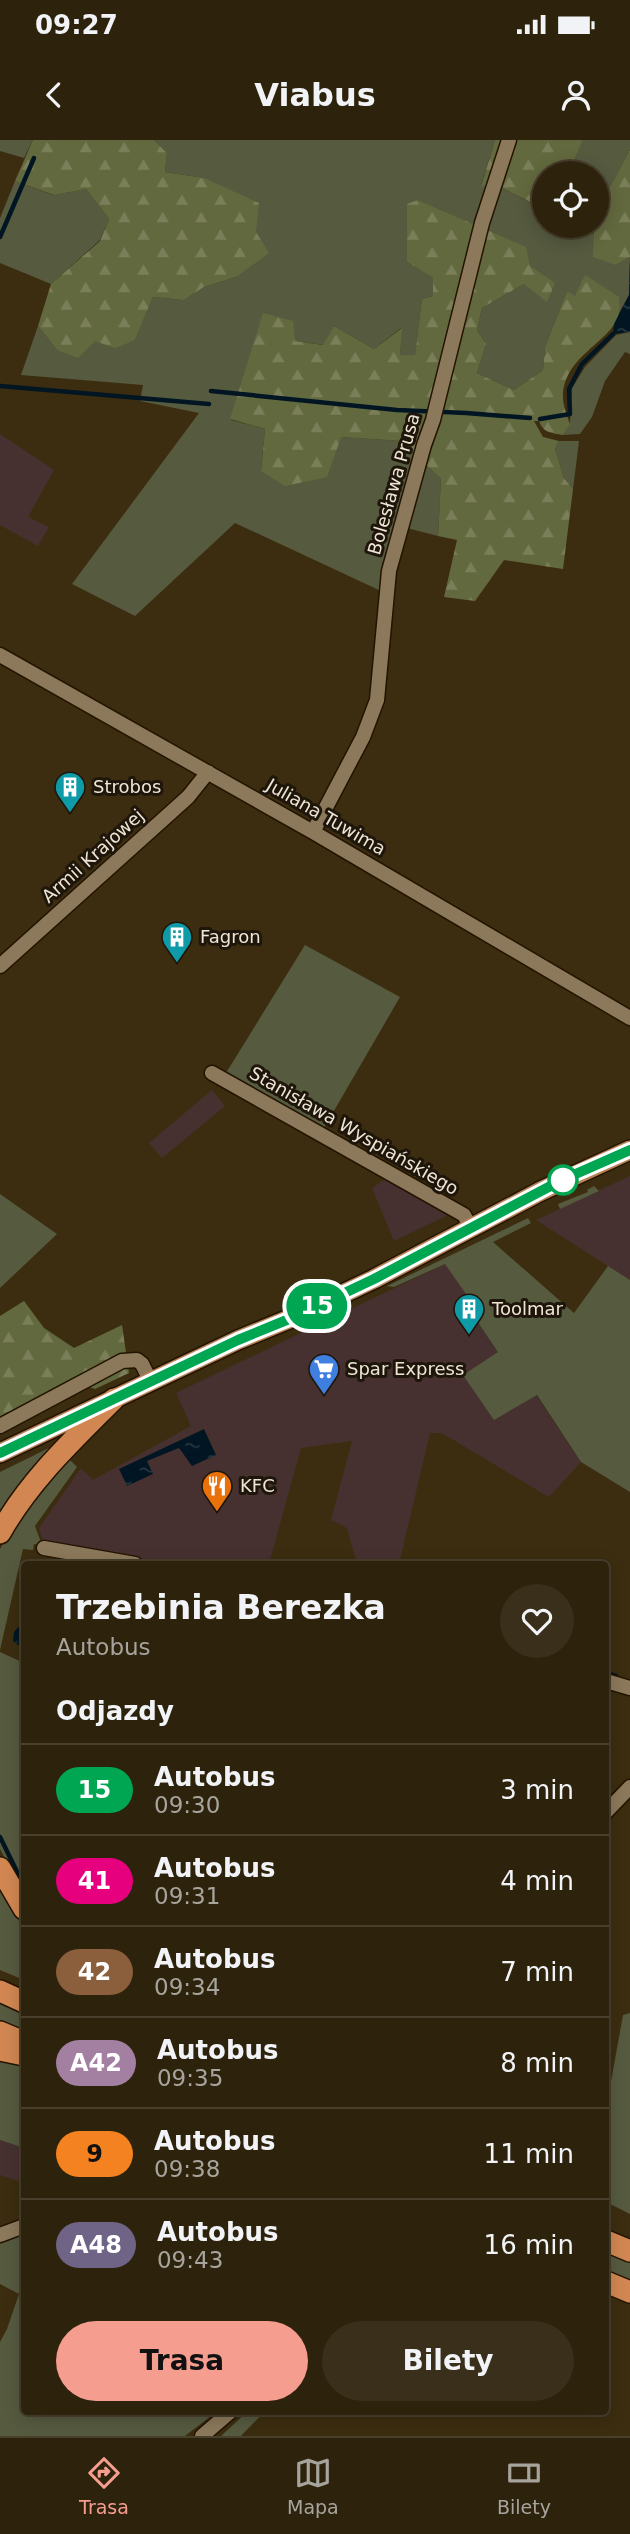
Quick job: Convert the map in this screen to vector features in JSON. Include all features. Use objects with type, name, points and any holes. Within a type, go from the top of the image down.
[{"type":"highway","points":[[0,1533],[16,1504],[40,1474],[114,1399]]},
{"type":"highway","points":[[0,1868],[21,1904]]},
{"type":"highway","points":[[0,1991],[21,2001]]},
{"type":"highway","points":[[0,2032],[21,2041]]},
{"type":"highway","points":[[0,2050],[21,2054]]},
{"type":"highway","points":[[609,2242],[630,2251]]},
{"type":"highway","points":[[609,2282],[630,2284]]},
{"type":"highway","points":[[609,2283],[630,2292]]},
{"type":"main road","points":[[0,1453],[374,1279],[562,1180],[630,1150]]},
{"type":"street","name":"Bolesława Prusa","points":[[313,832],[363,737],[377,700],[384,649],[389,571],[439,394],[482,223],[509,140]]},
{"type":"street","name":"Juliana Tuwima","points":[[0,655],[313,832],[630,1017]]},
{"type":"street","name":"Armii Krajowej","points":[[0,966],[188,797],[208,772]]},
{"type":"street","name":"Stanisława Wyspiańskiego","points":[[212,1073],[464,1215],[471,1228]]},
{"type":"street","points":[[0,1426],[122,1361],[136,1360],[142,1364],[151,1381]]},
{"type":"street","points":[[44,1548],[118,1561]]},
{"type":"street","points":[[609,1682],[630,1688]]},
{"type":"street","points":[[609,1809],[630,1787]]},
{"type":"street","points":[[0,2235],[21,2227]]},
{"type":"street","points":[[202,2436],[226,2415]]},
{"type":"shaded area","points":[[0,434],[54,470],[28,517],[49,527],[38,546],[0,525]]},
{"type":"shaded area","points":[[212,1090],[225,1106],[162,1158],[149,1143]]},
{"type":"shaded area","points":[[630,1176],[630,1280],[536,1220]]},
{"type":"shaded area","points":[[387,1178],[450,1214],[394,1241],[372,1188]]},
{"type":"shaded area","points":[[447,1263],[581,1462],[549,1497],[442,1433],[430,1433],[400,1561],[356,1561],[347,1528],[331,1520],[352,1441],[301,1448],[270,1561],[141,1561],[44,1545],[39,1528],[81,1468],[93,1480],[191,1426],[176,1393]]},
{"type":"shaded area","points":[[0,2140],[21,2147],[21,2182],[0,2175]]},
{"type":"green space","points":[[0,140],[33,140],[24,158],[0,151]]},
{"type":"green space","points":[[33,140],[154,140],[167,153],[165,172],[204,178],[259,203],[256,232],[269,253],[236,277],[204,287],[184,300],[153,297],[135,340],[115,348],[95,341],[78,358],[57,350],[38,326],[51,284],[100,241],[109,219],[86,189],[54,195],[15,181]]},
{"type":"green space","points":[[154,140],[495,140],[481,185],[489,187],[477,226],[418,200],[407,262],[433,278],[433,296],[422,299],[415,356],[400,356],[401,328],[374,349],[334,326],[324,345],[295,341],[264,314],[231,420],[265,429],[261,470],[341,437],[401,441],[417,456],[381,591],[235,523],[135,616],[72,584],[199,413],[140,401],[143,385],[21,375],[38,326],[57,350],[95,341],[135,340],[153,297],[184,300],[204,287],[236,277],[204,178],[165,172],[167,153]]},
{"type":"green space","points":[[495,140],[505,140],[489,187],[481,186]]},
{"type":"green space","points":[[515,140],[583,140],[574,161],[532,161],[532,203],[500,187]]},
{"type":"green space","points":[[583,140],[630,140],[630,150],[609,190],[609,161],[574,161]]},
{"type":"green space","points":[[630,150],[630,257],[616,265],[593,257],[594,238],[609,238],[609,189]]},
{"type":"green space","points":[[15,181],[53,195],[86,189],[109,219],[100,240],[51,284],[0,263],[0,218]]},
{"type":"green space","points":[[500,187],[532,203],[532,238],[597,238],[616,265],[630,257],[629,295],[619,313],[619,297],[575,297],[567,291],[545,347],[543,370],[514,390],[477,373],[486,344],[477,330],[482,308],[524,284],[530,266],[486,230]]},
{"type":"green space","points":[[418,200],[526,247],[530,266],[555,283],[547,302],[524,284],[482,308],[477,330],[486,344],[477,373],[514,390],[543,370],[545,347],[567,291],[575,296],[585,275],[619,297],[619,313],[615,323],[579,360],[565,383],[563,400],[570,424],[563,435],[548,432],[539,421],[534,421],[543,437],[559,441],[555,449],[564,478],[573,489],[563,569],[504,560],[475,601],[444,597],[457,540],[438,536],[441,479],[401,441],[341,437],[327,477],[285,486],[261,471],[265,429],[230,419],[263,313],[293,321],[295,341],[323,345],[334,326],[374,349],[402,328],[400,355],[415,355],[422,299],[433,296],[433,278],[407,262],[407,204]]},
{"type":"green space","points":[[630,332],[630,354],[625,352],[605,381],[592,417],[580,434],[563,435],[570,423],[572,388],[585,367],[616,335]]},
{"type":"green space","points":[[559,441],[579,441],[573,489],[564,478],[555,449]]},
{"type":"green space","points":[[423,462],[441,479],[438,536],[407,528]]},
{"type":"green space","points":[[305,945],[400,997],[324,1128],[226,1073]]},
{"type":"green space","points":[[594,1186],[599,1191],[560,1209],[558,1204],[588,1192],[587,1190]]},
{"type":"green space","points":[[0,1194],[57,1234],[0,1288]]},
{"type":"green space","points":[[528,1218],[531,1223],[493,1242],[574,1313],[608,1266],[630,1280],[630,1492],[581,1462],[537,1395],[494,1420],[463,1375],[498,1352],[461,1297],[466,1294],[445,1264],[394,1287],[387,1286]]},
{"type":"green space","points":[[24,1301],[44,1328],[74,1348],[122,1325],[129,1373],[95,1389],[73,1381],[0,1419],[0,1316]]},
{"type":"green space","points":[[57,1444],[0,1518],[0,1472]]},
{"type":"green space","points":[[69,1459],[77,1467],[35,1526],[42,1545],[34,1544],[33,1550],[23,1549],[0,1650],[0,1549],[23,1509]]},
{"type":"green space","points":[[0,1652],[21,1662],[21,1889],[0,1849]]},
{"type":"green space","points":[[0,1883],[21,1918],[21,1979],[0,1970]]},
{"type":"green space","points":[[0,2000],[21,2010],[21,2031],[0,2022]]},
{"type":"green space","points":[[630,2013],[630,2214],[609,2204],[609,2092],[623,2015]]},
{"type":"green space","points":[[0,2061],[21,2066],[21,2147],[0,2140]]},
{"type":"green space","points":[[21,2232],[21,2415],[212,2415],[185,2436],[0,2436],[0,2342],[19,2294],[0,2284],[0,2240]]},
{"type":"green space","points":[[609,2251],[630,2260],[630,2284],[609,2275]]},
{"type":"green space","points":[[244,2415],[261,2415],[241,2436],[221,2436]]},
{"type":"water","points":[[630,260],[630,332],[613,334],[614,324],[629,295]]},
{"type":"water","points":[[204,1429],[216,1455],[192,1466],[179,1448],[147,1461],[153,1474],[127,1486],[119,1469]]},
{"type":"water","points":[[21,1624],[21,1646],[13,1642],[14,1632]]},
{"type":"waterway","points":[[0,237],[34,158]]},
{"type":"waterway","points":[[540,419],[570,414],[569,389],[582,364],[613,334]]},
{"type":"waterway","points":[[0,386],[209,404]]},
{"type":"waterway","points":[[211,391],[397,410],[530,418]]},
{"type":"waterway","points":[[609,1674],[616,1676]]},
{"type":"waterway","points":[[0,1837],[21,1880]]},
{"type":"bus line","name":"15","points":[[0,1453],[374,1279],[562,1180],[630,1150]]},
{"type":"place","name":"Strobos","points":[[70,814]]},
{"type":"place","name":"Fagron","points":[[177,964]]},
{"type":"place","name":"Toolmar","points":[[469,1336]]},
{"type":"place","name":"Spar Express","points":[[324,1396]]},
{"type":"place","name":"KFC","points":[[217,1513]]}]
